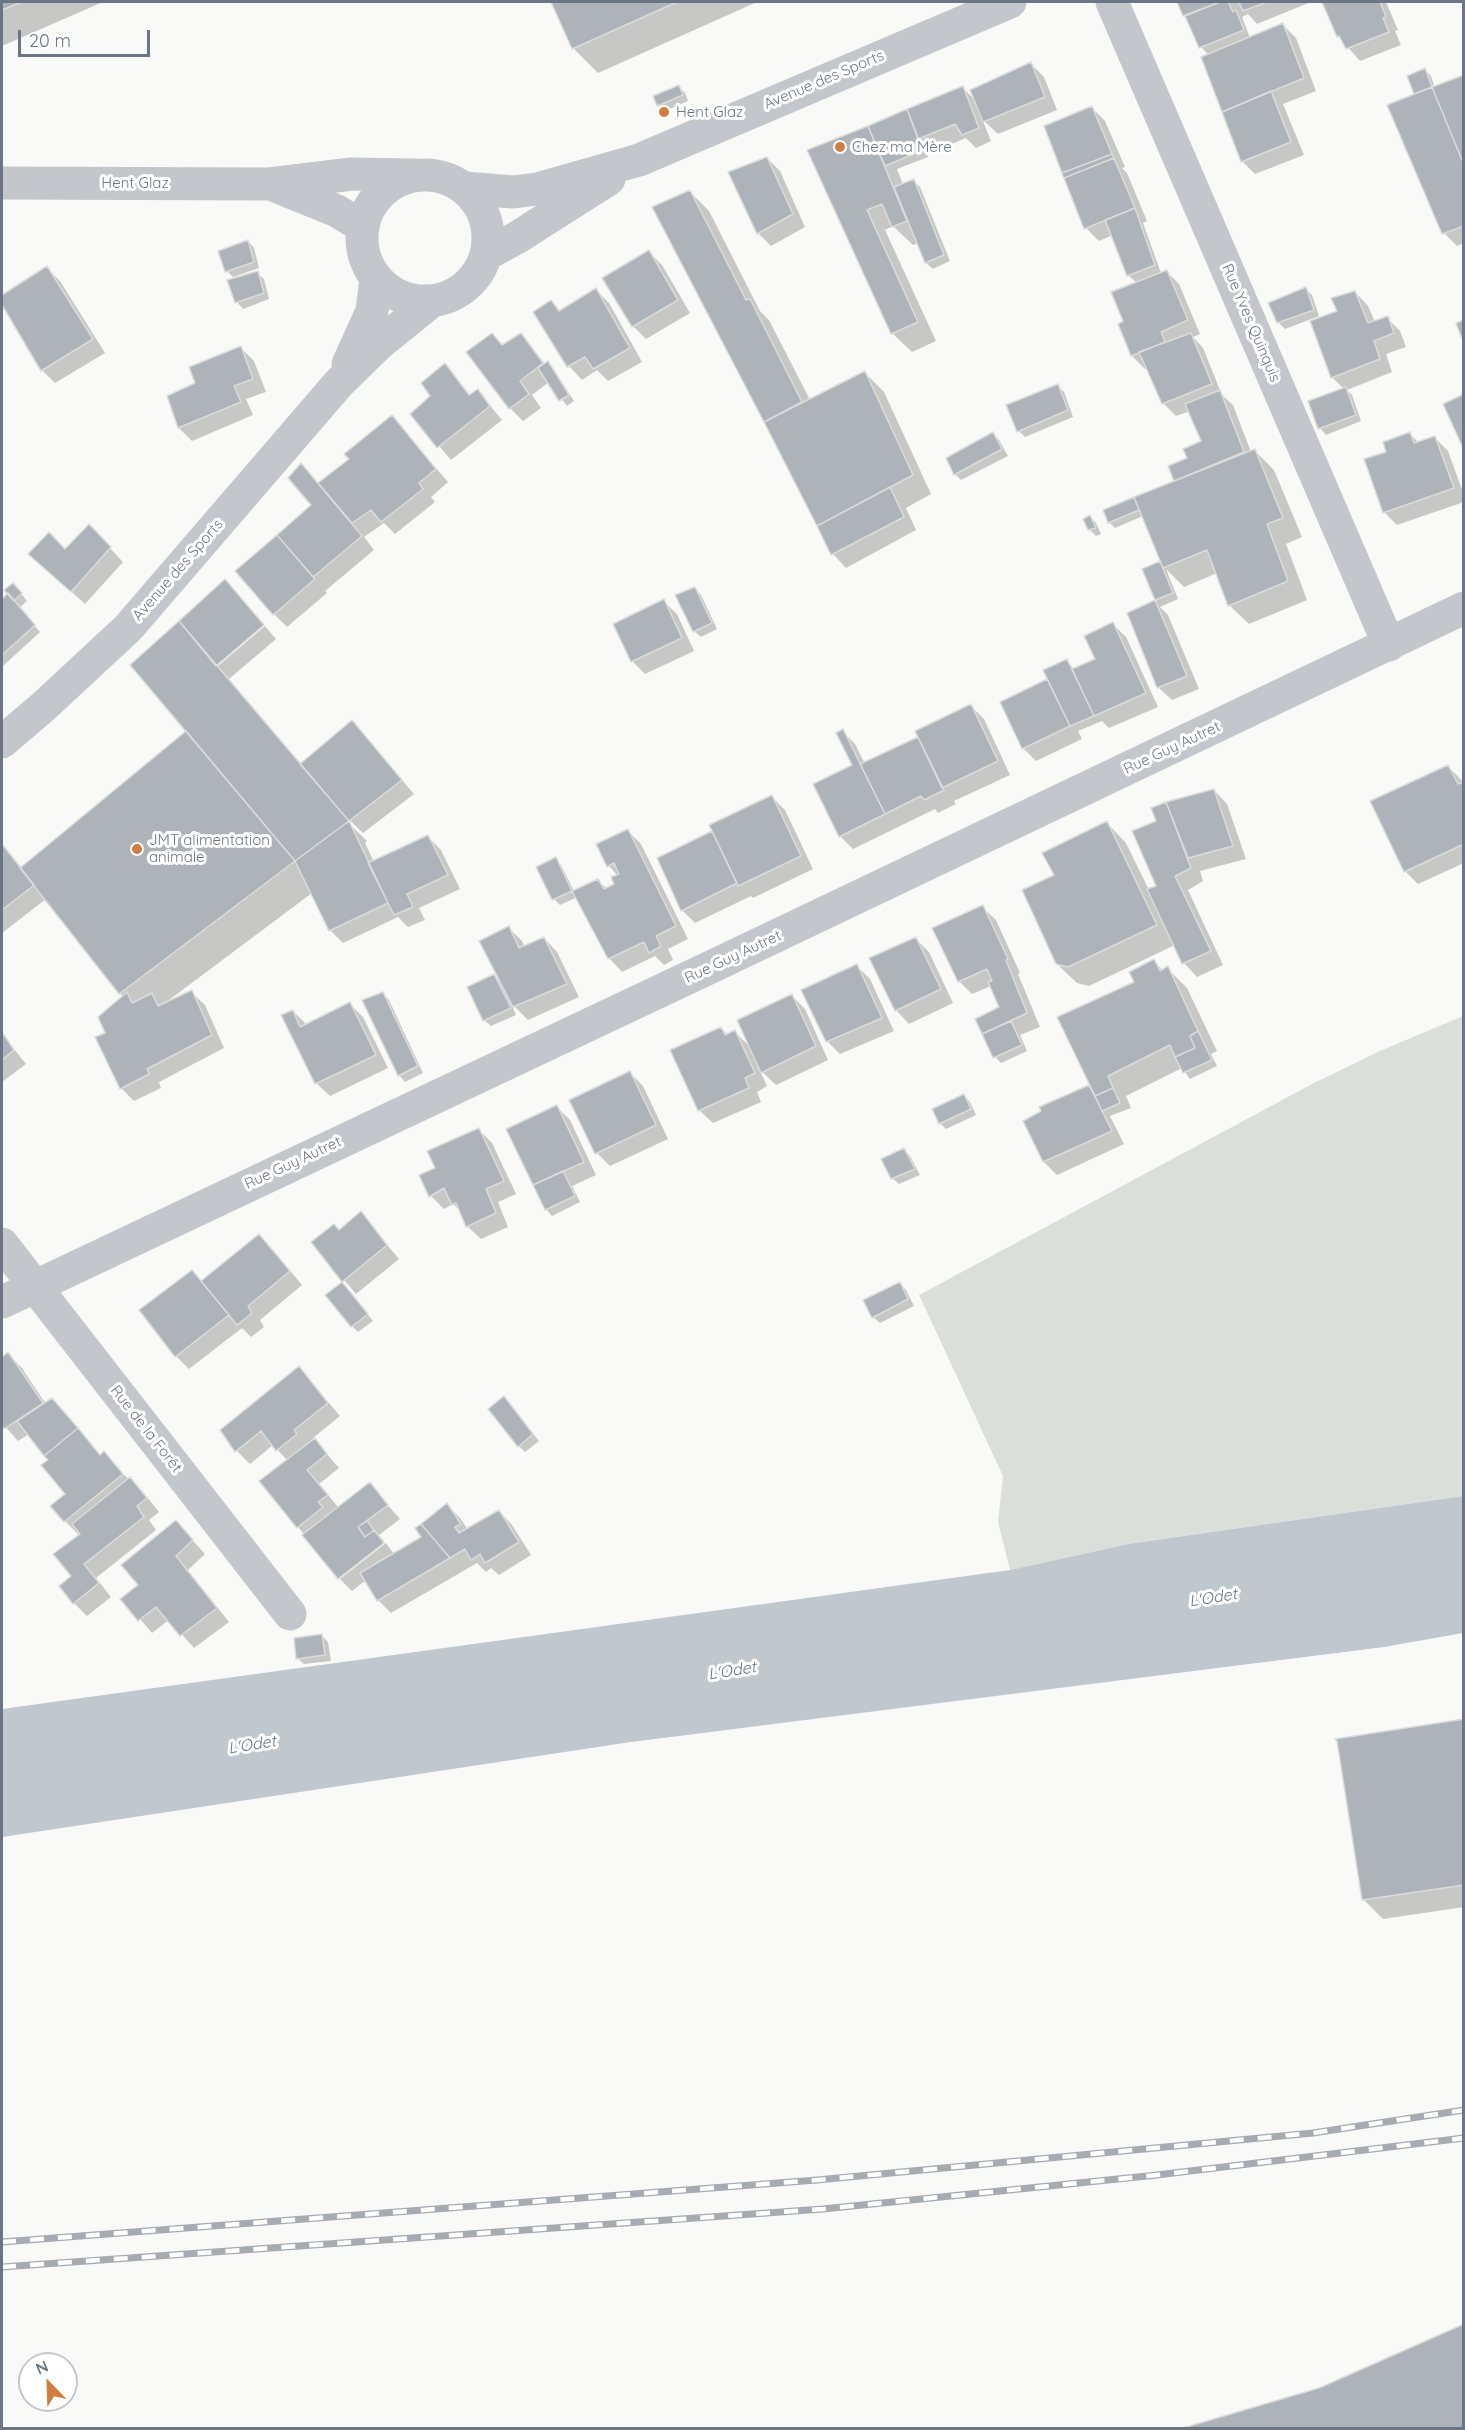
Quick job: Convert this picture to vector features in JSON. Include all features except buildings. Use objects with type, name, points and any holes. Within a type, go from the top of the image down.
[{"type":"street","name":"Avenue des Sports","points":[[465,188],[513,192],[537,189],[639,160],[1010,2]]},
{"type":"street","name":"Rue Yves Quinquis","points":[[1112,2],[1389,645]]},
{"type":"street","name":"Avenue des Sports","points":[[487,254],[518,237],[639,160]]},
{"type":"street","name":"Hent Glaz","points":[[2,183],[269,184],[352,174],[412,175]]},
{"type":"street","points":[[431,174],[449,179],[465,188],[478,202],[486,218],[489,236],[487,254],[482,266],[466,286],[456,293],[432,301],[411,300],[391,292],[376,279],[363,255],[361,243],[363,227],[373,200],[398,180],[412,175],[431,174]]},
{"type":"street","name":"Hent Glaz","points":[[269,184],[337,211],[363,227]]},
{"type":"street","name":"Avenue des Sports","points":[[339,383],[365,331],[372,311],[376,279]]},
{"type":"street","name":"Avenue des Sports","points":[[2,742],[128,628],[339,383],[379,344],[432,301]]},
{"type":"street","name":"Rue Guy Autret","points":[[2,1302],[1464,608]]},
{"type":"street","name":"Rue de la Forêt","points":[[2,1244],[290,1614]]},
{"type":"shaded area","points":[[1463,1016],[1463,1496],[1128,1544],[1010,1570],[998,1522],[1003,1476],[919,1295],[1314,1083],[1380,1051]]},
{"type":"water","name":"L'Odet","points":[[1463,1496],[1463,1633],[1384,1647],[631,1742],[2,1837],[2,1709],[1010,1570],[1128,1544]]},
{"type":"railway","points":[[2,2242],[817,2180],[1313,2133],[1464,2110]]},
{"type":"railway","points":[[2,2267],[823,2209],[1157,2175],[1464,2138]]},
{"type":"place","name":"Hent Glaz","points":[[664,112]]},
{"type":"place","name":"Chez ma Mère","points":[[840,147]]},
{"type":"place","name":"JMT alimentation animale","points":[[137,849]]}]
